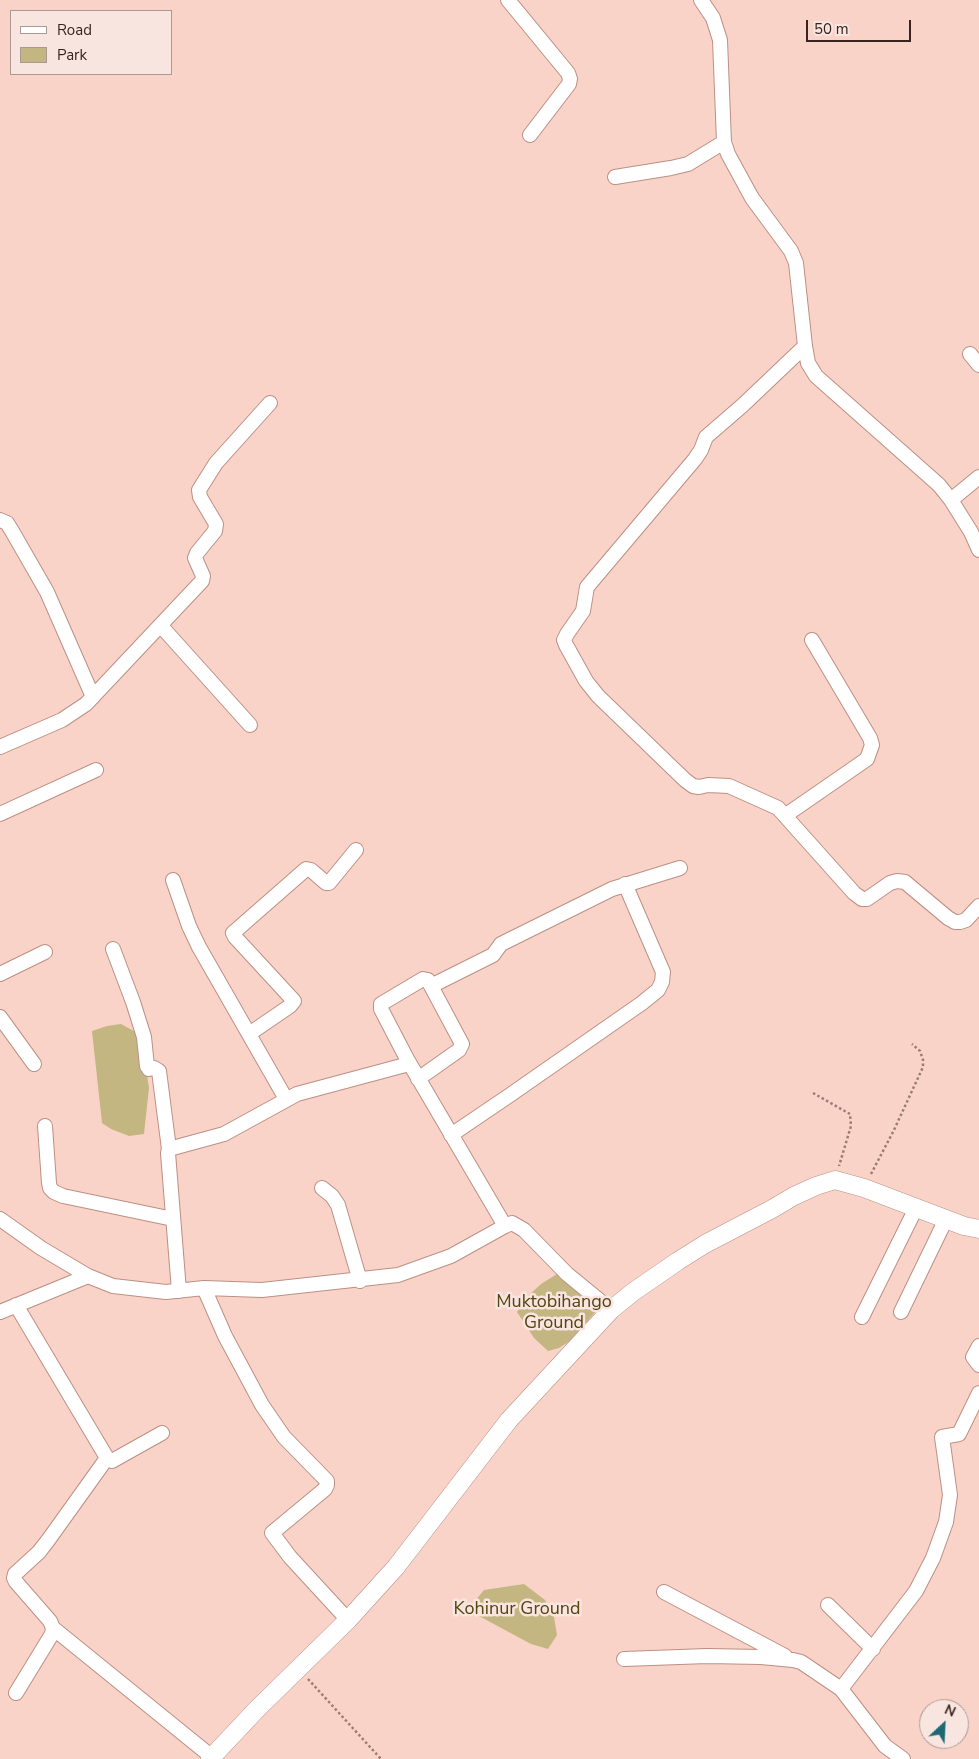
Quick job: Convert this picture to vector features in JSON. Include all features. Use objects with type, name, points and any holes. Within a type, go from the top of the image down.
[{"type":"street","points":[[508,0],[568,74],[570,79],[569,84],[530,135]]},
{"type":"street","points":[[701,0],[713,18],[720,40],[724,142],[728,154],[752,198],[791,251],[796,263],[808,363],[816,376],[939,485],[971,532],[979,550]]},
{"type":"street","points":[[615,177],[688,164],[724,142]]},
{"type":"street","points":[[805,346],[743,406],[706,437],[695,459],[588,587],[582,612],[564,640],[586,681],[598,696],[685,780],[693,786],[699,787],[708,784],[729,786],[778,808],[854,894],[867,899],[890,883],[897,881],[906,882],[955,922],[966,920],[979,906]]},
{"type":"street","points":[[0,747],[77,712],[94,697],[202,581],[204,576],[195,558],[215,531],[216,524],[200,497],[199,490],[216,462],[270,403]]},
{"type":"street","points":[[951,500],[979,477]]},
{"type":"street","points":[[0,520],[7,523],[48,592],[94,697]]},
{"type":"street","points":[[161,626],[250,725]]},
{"type":"street","points":[[786,815],[867,759],[872,746],[870,738],[812,640]]},
{"type":"street","points":[[0,814],[96,770]]},
{"type":"street","points":[[249,1034],[290,1006],[294,1001],[235,937],[233,932],[306,869],[311,870],[326,884],[329,883],[356,850]]},
{"type":"street","points":[[431,986],[493,955],[501,944],[612,889],[680,868]]},
{"type":"street","points":[[173,880],[189,926],[199,947],[286,1099]]},
{"type":"street","points":[[450,1135],[642,1004],[658,990],[664,972],[625,884]]},
{"type":"street","points":[[113,949],[144,1037],[147,1066],[150,1069],[154,1068],[159,1071],[169,1149],[179,1291]]},
{"type":"street","points":[[0,974],[45,952]]},
{"type":"street","points":[[418,1079],[459,1050],[462,1044],[428,980],[423,979],[384,1001],[380,1006],[409,1064],[505,1226]]},
{"type":"street","points":[[0,1017],[34,1064]]},
{"type":"street","points":[[169,1149],[224,1134],[286,1099],[305,1091],[409,1064]]},
{"type":"street","points":[[45,1126],[49,1183],[50,1188],[54,1192],[63,1196],[173,1219]]},
{"type":"street","points":[[107,1458],[49,1539],[15,1574],[14,1578],[50,1621],[53,1628],[211,1758],[256,1709],[348,1620],[396,1567],[510,1420],[610,1310],[633,1292],[705,1244],[801,1193],[835,1180],[864,1188],[964,1226],[979,1229]]},
{"type":"street","points":[[322,1188],[332,1196],[338,1205],[360,1281]]},
{"type":"street","points":[[862,1317],[916,1208]]},
{"type":"street","points":[[0,1219],[41,1248],[88,1276],[113,1286],[166,1292],[204,1288],[262,1290],[360,1281],[398,1275],[452,1256],[512,1223],[524,1230],[567,1274],[610,1310]]},
{"type":"street","points":[[901,1312],[946,1219]]},
{"type":"street","points":[[0,1312],[88,1276]]},
{"type":"street","points":[[204,1288],[225,1336],[262,1405],[284,1437],[327,1481],[325,1489],[272,1534],[290,1557],[348,1620]]},
{"type":"street","points":[[16,1305],[107,1458],[112,1461],[162,1433]]},
{"type":"street","points":[[979,1346],[973,1357],[979,1366]]},
{"type":"street","points":[[841,1689],[916,1591],[934,1558],[946,1522],[950,1495],[942,1437],[958,1434],[979,1393]]},
{"type":"street","points":[[664,1592],[793,1660]]},
{"type":"street","points":[[828,1605],[873,1649]]},
{"type":"street","points":[[16,1693],[52,1634],[53,1628]]},
{"type":"street","points":[[624,1659],[761,1656],[801,1662],[841,1689],[885,1746],[903,1759]]},
{"type":"path","points":[[864,1188],[894,1130],[923,1067],[920,1052],[912,1044]]},
{"type":"path","points":[[813,1093],[850,1114],[851,1126],[835,1180]]},
{"type":"path","points":[[298,1669],[381,1759]]},
{"type":"green space","points":[[121,1024],[141,1035],[149,1088],[144,1134],[129,1136],[111,1129],[102,1123],[92,1031]]},
{"type":"green space","name":"Muktobihango Ground","points":[[557,1274],[597,1310],[570,1341],[559,1348],[548,1351],[534,1338],[517,1312],[525,1299],[541,1284]]},
{"type":"green space","name":"Kohinur Ground","points":[[524,1584],[545,1600],[554,1617],[557,1635],[548,1649],[531,1644],[479,1616],[475,1601],[484,1590]]}]
